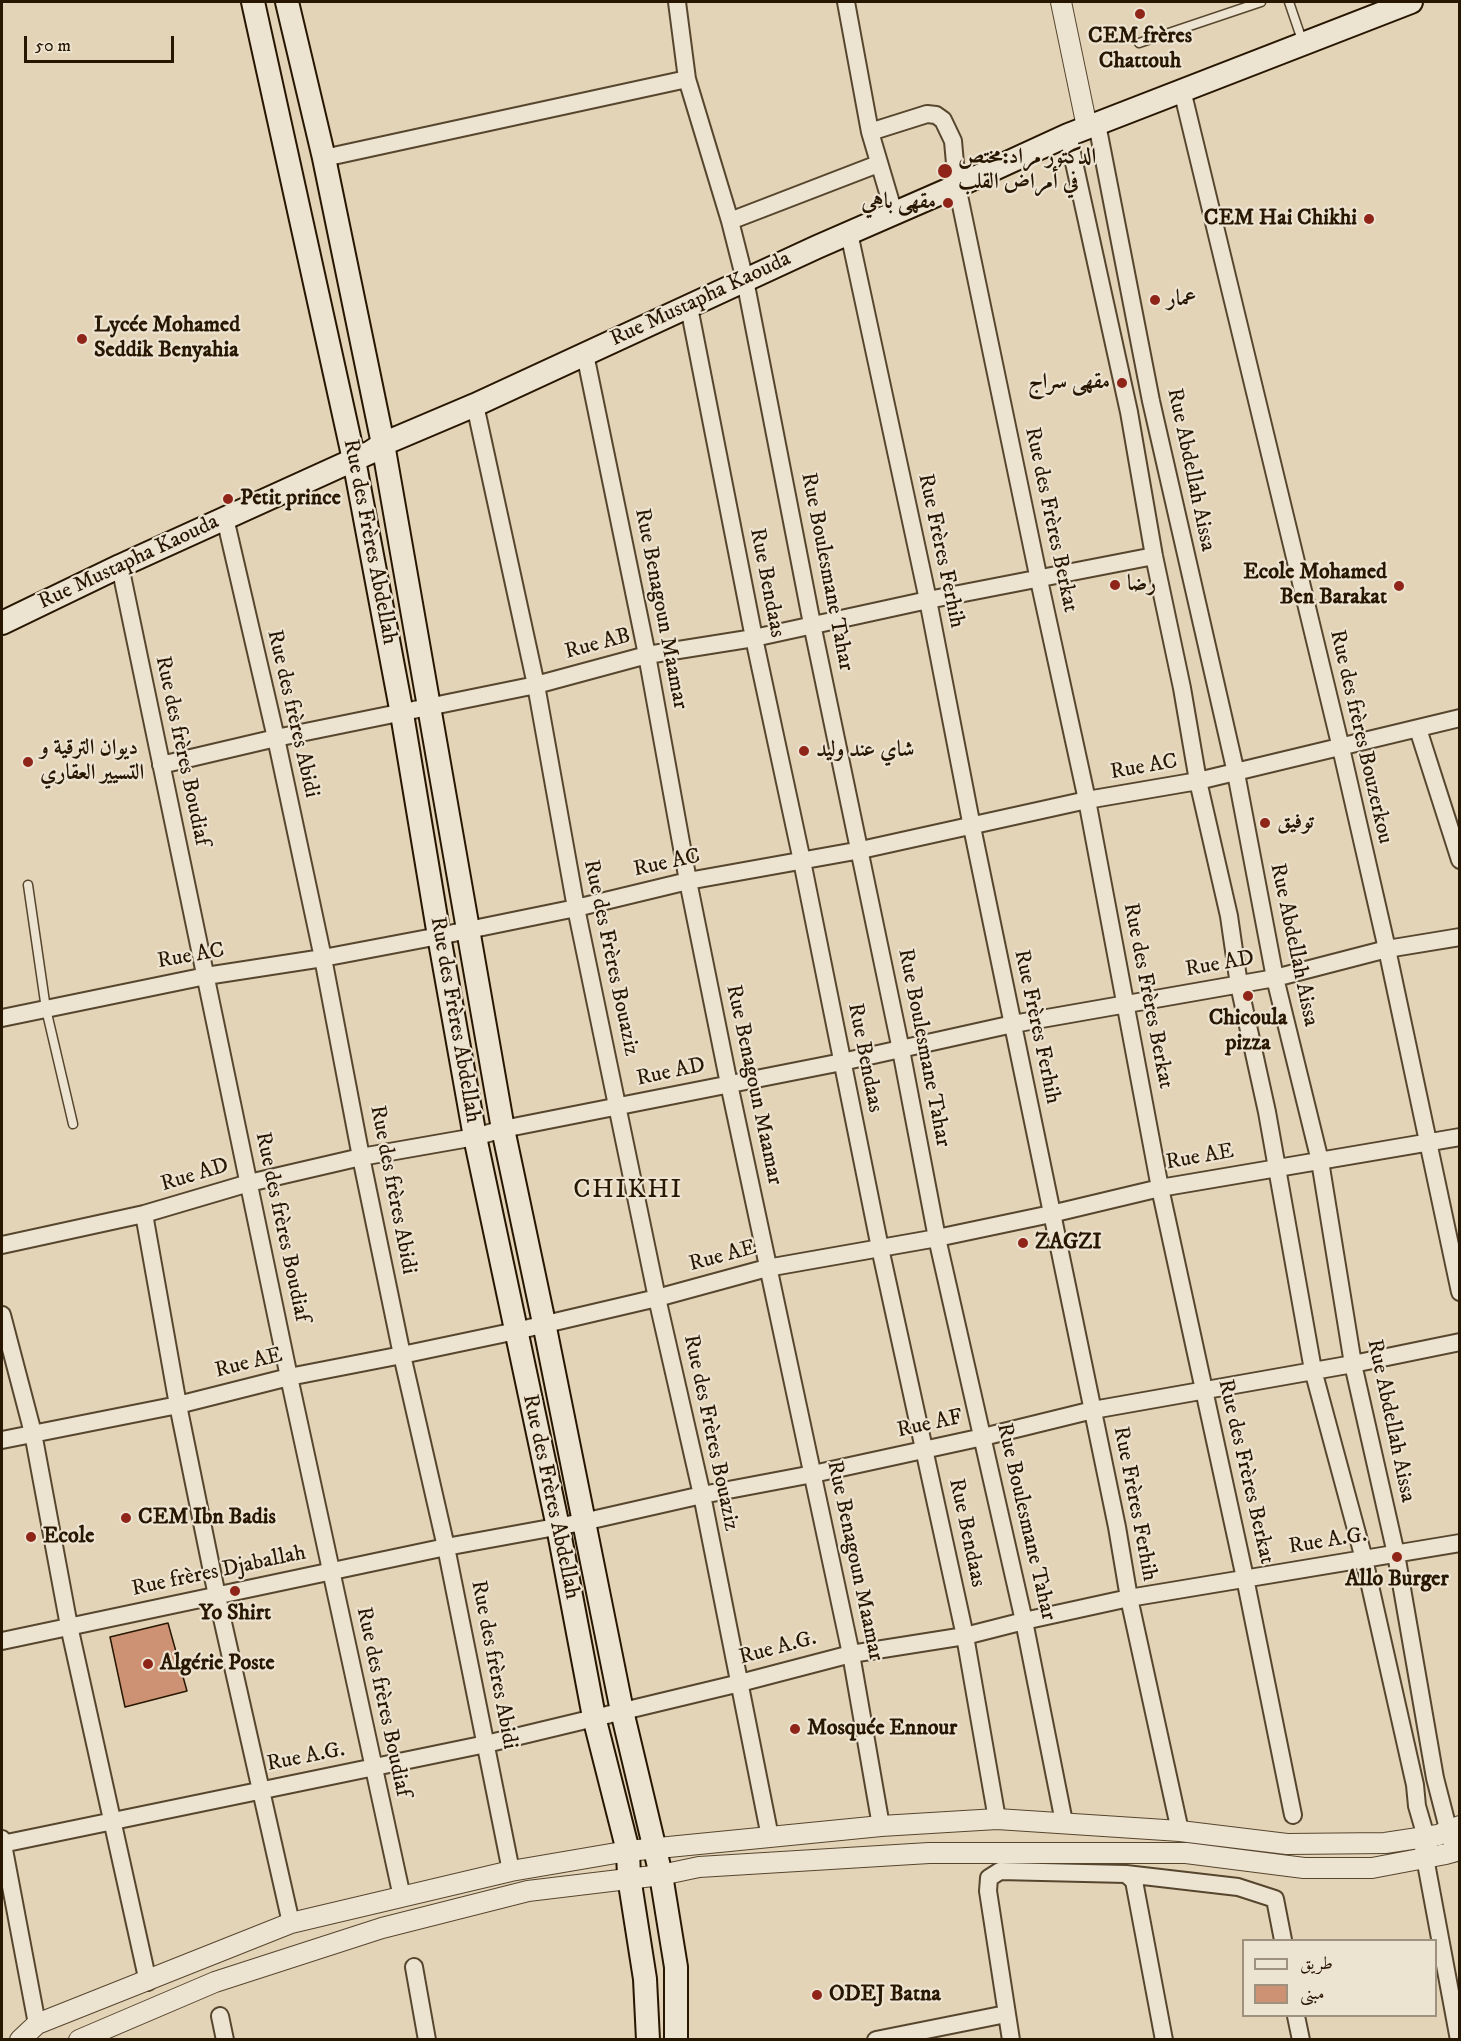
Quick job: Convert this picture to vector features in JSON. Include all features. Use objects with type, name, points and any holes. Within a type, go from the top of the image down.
[{"type":"main road","name":"Rue des Frères Abdellah","points":[[253,2],[354,460],[402,714],[475,1137],[558,1527],[594,1717],[628,1851],[629,1877],[645,1979],[648,2040]]},
{"type":"main road","name":"Rue des Frères Abdellah","points":[[287,2],[324,158],[383,444],[503,1129],[622,1711],[661,1875],[676,1968],[676,2040]]},
{"type":"main road","name":"Rue Mustapha Kaouda","points":[[2,623],[120,566],[354,460],[383,444],[475,405],[745,280],[1084,129],[1411,2]]},
{"type":"street","name":"Rue Boulesmane Tahar","points":[[677,2],[687,79],[730,221],[745,280],[812,624],[902,1050],[936,1238],[1024,1621],[1065,1822]]},
{"type":"street","points":[[846,2],[870,132],[894,213]]},
{"type":"street","points":[[1061,2],[1154,556],[1182,688],[1198,781],[1229,916],[1239,986],[1267,1112],[1313,1370],[1364,1559],[1424,1837],[1458,2040]]},
{"type":"street","points":[[324,158],[687,79]]},
{"type":"street","name":"Rue des frères Bouzerkou","points":[[1182,90],[1341,748],[1387,949],[1426,1142],[1460,1292]]},
{"type":"street","name":"Rue des Frères Berkat","points":[[870,132],[927,114],[943,120],[953,141],[957,186],[1087,800],[1160,1188],[1245,1578],[1293,1815]]},
{"type":"street","name":"Rue Abdellah Aissa","points":[[1084,129],[1152,401],[1236,773],[1275,978],[1320,1161],[1353,1364],[1396,1554],[1435,1778],[1454,1828],[1457,1851]]},
{"type":"street","points":[[730,221],[878,164]]},
{"type":"street","name":"Rue Frères Ferhih","points":[[849,233],[928,600],[972,827],[1093,1410],[1129,1598],[1180,1831]]},
{"type":"street","name":"Rue Bendaas","points":[[688,307],[880,1248],[965,1636],[997,1819]]},
{"type":"street","name":"Rue Benagoun Maamar","points":[[585,354],[647,655],[688,881],[729,1084],[851,1654],[880,1826]]},
{"type":"street","name":"Rue des Frères Bouaziz","points":[[475,405],[536,685],[576,908],[657,1298],[702,1495],[770,1837]]},
{"type":"street","name":"Rue des frères Abidi","points":[[225,518],[276,738],[323,958],[402,1355],[446,1547],[510,1871]]},
{"type":"street","name":"Rue AB","points":[[161,765],[276,738],[536,685],[647,655],[754,638],[928,600],[1154,556]]},
{"type":"street","name":"Rue des frères Boudiaf","points":[[120,566],[330,1571],[402,1897]]},
{"type":"street","name":"Rue AC","points":[[2,1018],[206,976],[323,958],[439,936],[576,908],[688,881],[861,850],[1087,800],[1198,781],[1460,718]]},
{"type":"street","points":[[1418,729],[1460,860]]},
{"type":"street","name":"Rue AD","points":[[2,1245],[144,1214],[249,1183],[362,1157],[475,1137],[503,1129],[902,1050],[1013,1024],[1126,1003],[1239,986],[1387,949],[1460,937]]},
{"type":"street","name":"Rue AE","points":[[2,1440],[178,1405],[289,1377],[516,1331],[657,1298],[767,1268],[936,1238],[1160,1188],[1460,1137]]},
{"type":"street","points":[[144,1214],[178,1405],[217,1596],[291,1923]]},
{"type":"street","points":[[2,1316],[33,1433],[69,1626],[148,1982]]},
{"type":"street","name":"Rue AF","points":[[446,1547],[558,1527],[702,1495],[813,1474],[983,1437],[1093,1410],[1353,1364],[1460,1342]]},
{"type":"street","name":"Rue A.G.","points":[[2,1842],[486,1744],[851,1654],[965,1636],[1129,1598],[1460,1543]]},
{"type":"street","name":"Rue frères Djaballah","points":[[2,1641],[446,1547]]},
{"type":"street","points":[[20,2040],[37,2024],[148,1982],[291,1923],[510,1871],[655,1847],[880,1826],[997,1819],[1180,1831],[1287,1844],[1385,1843],[1424,1837],[1454,1828]]},
{"type":"street","points":[[2,1842],[37,2024]]},
{"type":"street","points":[[79,2040],[215,1982],[382,1928],[528,1891],[629,1877],[661,1875],[699,1867],[929,1853],[1186,1853],[1304,1868],[1372,1868],[1457,1851]]},
{"type":"street","points":[[1011,2040],[988,1891],[989,1878],[1000,1871],[1126,1874],[1238,1887],[1275,1899],[1282,1939]]},
{"type":"street","points":[[1126,1874],[1134,1881],[1136,1888],[1164,2040]]},
{"type":"street","points":[[414,1967],[427,2040]]},
{"type":"street","points":[[876,2040],[1006,2014]]},
{"type":"street","points":[[220,2016],[225,2040]]},
{"type":"street","points":[[1296,2017],[1301,2040]]},
{"type":"lane","points":[[1139,43],[1261,2]]},
{"type":"lane","points":[[1289,2],[1303,43]]},
{"type":"lane","points":[[28,885],[46,1009],[73,1124]]},
{"type":"building","name":"Algérie Poste","points":[[168,1623],[187,1691],[125,1707],[110,1637]]},
{"type":"place","name":"CEM frères Chattouh","points":[[1140,14]]},
{"type":"place","name":"الدكتور مراد:مختص في أمراض القلب","points":[[945,171]]},
{"type":"place","name":"مقهى باهي","points":[[948,203]]},
{"type":"place","name":"CEM Hai Chikhi","points":[[1369,219]]},
{"type":"place","name":"عمار","points":[[1155,300]]},
{"type":"place","name":"Lycée Mohamed Seddik Benyahia","points":[[82,339]]},
{"type":"place","name":"مقهى سراج","points":[[1122,383]]},
{"type":"place","name":"Petit prince","points":[[228,499]]},
{"type":"place","name":"رضا","points":[[1115,585]]},
{"type":"place","name":"Ecole Mohamed Ben Barakat","points":[[1399,586]]},
{"type":"place","name":"شاي عند وليد","points":[[804,751]]},
{"type":"place","name":"ديوان الترقية و التسيير العقاري","points":[[28,762]]},
{"type":"place","name":"توفيق","points":[[1265,823]]},
{"type":"place","name":"Chicoula pizza","points":[[1248,996]]},
{"type":"place","name":"ZAGZI","points":[[1023,1243]]},
{"type":"place","name":"CEM Ibn Badis","points":[[126,1518]]},
{"type":"place","name":"Ecole","points":[[31,1537]]},
{"type":"place","name":"Allo Burger","points":[[1397,1557]]},
{"type":"place","name":"Yo Shirt","points":[[235,1591]]},
{"type":"place","name":"Algérie Poste","points":[[148,1664]]},
{"type":"place","name":"Mosquée Ennour","points":[[795,1729]]},
{"type":"place","name":"ODEJ Batna","points":[[817,1995]]},
{"type":"district","name":"CHIKHI","points":[[628,1192]]}]
